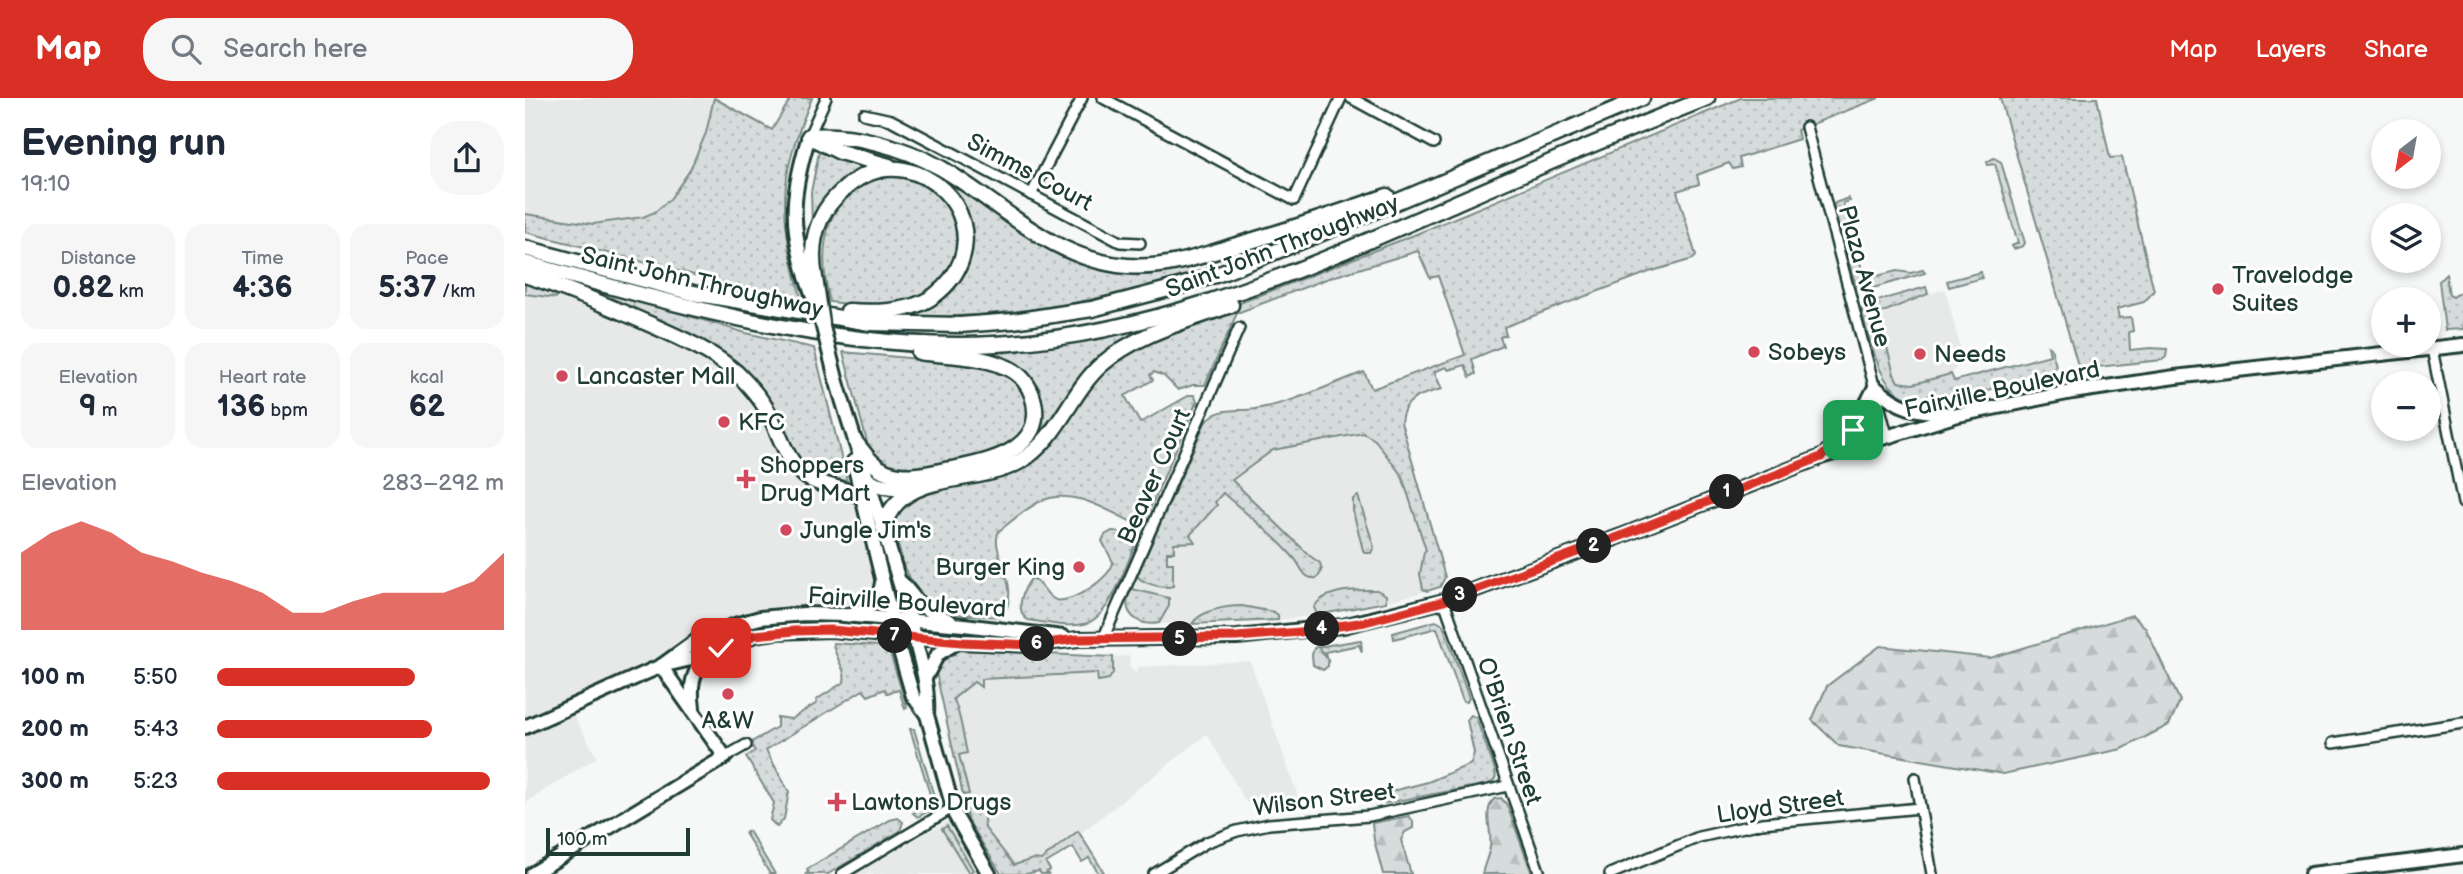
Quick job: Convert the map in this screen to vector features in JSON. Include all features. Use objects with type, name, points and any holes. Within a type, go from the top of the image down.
[{"type":"highway","name":"Saint John Throughway","points":[[525,248],[693,293],[870,323],[930,325],[1013,321],[1092,309],[1222,273],[1642,98]]},
{"type":"highway","name":"Saint John Throughway","points":[[525,263],[730,317],[797,331],[870,341],[927,344],[983,344],[1054,338],[1132,324],[1230,296],[1341,253],[1707,98]]},
{"type":"highway","points":[[809,136],[833,134],[850,137],[913,155],[941,169],[1039,236],[1068,251],[1098,262],[1139,267],[1185,261],[1295,228],[1475,167]]},
{"type":"highway","points":[[761,306],[862,312],[891,311],[923,302],[942,289],[958,267],[965,234],[960,210],[936,181],[917,173],[840,152],[809,136]]},
{"type":"highway","points":[[823,323],[810,277],[814,237],[818,225],[832,201],[851,182],[864,174],[898,168]]},
{"type":"highway","points":[[854,463],[861,475],[868,480],[897,488],[917,487],[1002,469],[1026,458],[1050,435],[1100,366],[1116,353],[1136,341],[1235,303],[1341,253]]},
{"type":"highway","points":[[525,275],[604,304],[681,338],[722,362],[753,390],[802,474],[863,497]]},
{"type":"highway","points":[[797,331],[862,344],[1001,365],[1021,377],[1033,398],[1034,421],[1024,440],[1006,455],[964,467],[911,476],[900,475],[872,463],[856,443]]},
{"type":"highway","points":[[883,527],[887,513],[895,502],[917,487]]},
{"type":"main road","points":[[809,136],[797,180],[793,214],[796,238],[810,277]]},
{"type":"main road","points":[[823,323],[836,379],[910,621],[925,678],[927,715],[952,808],[989,874]]},
{"type":"main road","name":"Fairville Boulevard","points":[[2441,348],[2463,345]]},
{"type":"main road","name":"Fairville Boulevard","points":[[661,666],[697,640],[760,618],[788,615],[843,615],[892,619],[1077,639],[1209,638],[1300,632],[1365,622],[1444,601],[1621,536],[1821,457],[1958,415],[2072,392],[2175,377],[2371,356]]},
{"type":"main road","points":[[1821,457],[1853,430],[1875,387],[1889,400],[1911,410],[1958,415]]},
{"type":"main road","points":[[842,397],[854,463],[896,636],[913,696],[927,715]]},
{"type":"main road","points":[[843,615],[861,611],[876,602],[883,579]]},
{"type":"main road","points":[[899,580],[921,606],[964,625]]},
{"type":"main road","name":"Fairville Boulevard","points":[[525,727],[661,666],[704,656],[755,635],[831,630],[961,642],[1031,645],[1077,639]]},
{"type":"main road","points":[[925,678],[938,654],[961,642]]},
{"type":"main road","points":[[694,712],[690,686],[704,656]]},
{"type":"main road","points":[[532,874],[725,757],[661,666]]},
{"type":"main road","points":[[2311,874],[2463,855]]},
{"type":"street","points":[[809,136],[826,98]]},
{"type":"street","points":[[1031,195],[1081,98]]},
{"type":"street","points":[[1103,98],[1294,200],[1341,98]]},
{"type":"street","points":[[1351,98],[1434,143]]},
{"type":"street","name":"Simms Court","points":[[865,114],[891,120],[1120,242],[1140,243]]},
{"type":"street","name":"Plaza Avenue","points":[[1806,127],[1887,435]]},
{"type":"street","name":"Beaver Court","points":[[1104,639],[1239,328]]},
{"type":"street","points":[[2434,357],[2463,503]]},
{"type":"street","name":"O'Brien Street","points":[[1444,601],[1540,874]]},
{"type":"street","points":[[2333,743],[2463,723]]},
{"type":"street","points":[[725,757],[746,745]]},
{"type":"street","points":[[1915,778],[1932,874]]},
{"type":"street","name":"Wilson Street","points":[[1160,872],[1207,842],[1244,829],[1269,824],[1369,816],[1508,786]]},
{"type":"street","points":[[842,874],[952,808]]},
{"type":"street","name":"Lloyd Street","points":[[1610,874],[1699,837],[1762,823],[1920,808]]},
{"type":"shaded area","points":[[525,98],[714,98],[706,133],[690,170],[662,207],[643,217],[593,224],[525,214]]},
{"type":"shaded area","points":[[559,286],[734,371],[796,466],[863,497],[892,619],[823,614],[735,625],[661,666],[569,707],[597,757],[525,803],[525,295],[556,298]]},
{"type":"shaded area","points":[[1945,289],[1963,358],[1951,374],[1913,384],[1899,382],[1894,374],[1878,314]]},
{"type":"shaded area","points":[[1363,433],[1375,440],[1405,483],[1427,551],[1424,552],[1420,574],[1423,589],[1427,591],[1386,602],[1386,595],[1377,590],[1342,592],[1317,603],[1314,612],[1317,615],[1278,620],[1279,617],[1263,609],[1226,607],[1196,619],[1192,624],[1156,624],[1159,623],[1166,597],[1135,588],[1129,592],[1137,574],[1143,582],[1173,563],[1167,563],[1167,552],[1174,543],[1195,542],[1190,536],[1217,505],[1214,502],[1223,492],[1294,557],[1305,575],[1312,579],[1317,578],[1322,571],[1320,563],[1232,480],[1273,450]]},
{"type":"shaded area","points":[[1129,656],[1130,668],[1136,673],[1138,667],[1250,661],[1300,802],[1247,804],[1207,734],[1080,834],[1077,831],[1041,860],[1033,859],[1014,865],[985,828],[981,810],[966,810],[963,795],[969,793],[959,754],[966,753],[957,715],[958,705],[953,699],[975,682],[979,687],[980,679],[1113,673],[1113,657]]},
{"type":"shaded area","points":[[947,821],[981,874],[856,874]]},
{"type":"green space","points":[[714,98],[772,130],[791,98],[812,98],[792,152],[785,197],[789,243],[801,298],[741,287],[525,232],[525,214],[593,224],[643,217],[655,212],[670,199],[690,170],[706,133]]},
{"type":"green space","points":[[1741,98],[1879,98],[1797,130],[1799,139],[1739,158],[1741,167],[1733,169],[1729,163],[1697,175],[1699,184],[1677,191],[1696,256],[1693,259],[1649,272],[1504,327],[1506,335],[1500,337],[1503,346],[1472,359],[1476,374],[1470,377],[1465,365],[1449,370],[1446,367],[1434,372],[1442,389],[1421,395],[1410,402],[1405,407],[1401,422],[1445,577],[1440,587],[1427,591],[1423,589],[1420,574],[1426,550],[1402,476],[1375,440],[1363,433],[1273,450],[1232,480],[1320,563],[1322,571],[1317,578],[1306,575],[1278,541],[1223,493],[1215,502],[1217,505],[1190,535],[1195,542],[1174,543],[1174,552],[1167,552],[1167,563],[1173,563],[1173,586],[1154,585],[1137,576],[1205,423],[1215,414],[1283,403],[1364,372],[1372,389],[1465,355],[1438,276],[1430,278],[1418,251],[1329,278],[1237,313],[1205,385],[1193,385],[1178,390],[1164,376],[1154,372],[1150,375],[1153,380],[1125,396],[1140,423],[1190,395],[1194,395],[1197,401],[1142,527],[1105,508],[1078,499],[1052,498],[1039,502],[999,531],[998,549],[1009,593],[1008,605],[1002,617],[952,614],[926,603],[921,598],[905,569],[893,527],[893,516],[909,497],[1009,471],[1118,356],[1199,319],[1414,235]]},
{"type":"green space","points":[[2000,98],[2097,98],[2110,158],[2122,157],[2154,291],[2144,302],[2117,309],[2119,318],[2131,317],[2133,331],[2129,332],[2130,350],[2167,349],[2166,357],[2162,360],[2079,369]]},
{"type":"green space","points":[[838,143],[920,162],[1063,254],[1190,265],[1193,273],[1117,294],[1040,308],[959,316],[912,315],[950,291],[967,263],[971,239],[965,209],[954,192],[933,174],[908,163],[851,150]]},
{"type":"green space","points":[[819,152],[870,165],[842,182],[812,223],[811,192]]},
{"type":"green space","points":[[1994,158],[2001,162],[2025,243],[2014,249],[2012,246],[2018,243],[1995,164],[1988,165],[1987,162]]},
{"type":"green space","points":[[893,174],[930,185],[944,201],[952,214],[958,241],[952,267],[934,289],[911,301],[888,306],[830,302],[824,260],[831,220],[839,204],[852,190],[870,180]]},
{"type":"green space","points":[[1848,198],[1850,201],[1843,203],[1865,279],[1897,271],[1911,273],[1923,270],[1925,273],[1863,291],[1857,289],[1833,209],[1835,203]]},
{"type":"green space","points":[[1981,272],[1982,278],[1949,287],[1947,281]]},
{"type":"green space","points":[[2446,274],[2449,295],[2453,297],[2463,290],[2463,329],[2445,330],[2439,281]]},
{"type":"green space","points":[[525,275],[559,286],[556,298],[525,294]]},
{"type":"green space","points":[[1926,287],[1928,294],[1878,314],[1898,382],[1913,384],[1951,374],[1954,381],[2050,355],[2048,346],[2056,366],[2053,374],[2047,378],[1947,400],[1930,402],[1903,397],[1891,387],[1881,372],[1866,330],[1862,309],[1866,304]]},
{"type":"green space","points":[[600,289],[746,333],[814,348],[847,481],[820,476],[800,463],[757,386],[596,295]]},
{"type":"green space","points":[[1144,325],[1146,331],[1126,341],[1032,448],[1028,444],[1039,401],[992,358],[991,350]]},
{"type":"green space","points":[[843,352],[984,365],[1016,378],[1030,401],[1029,422],[1019,440],[992,455],[906,471],[881,463],[867,442]]},
{"type":"green space","points":[[1358,496],[1374,547],[1371,553],[1365,553],[1363,550],[1353,511],[1353,499]]},
{"type":"green space","points":[[1112,531],[1126,536],[1134,547],[1115,592],[1101,613],[1084,624],[1028,620],[1021,611],[1021,599],[1032,578],[1056,600],[1081,594],[1099,582],[1111,568],[1113,562],[1102,541],[1105,535]]},
{"type":"green space","points":[[1132,589],[1169,598],[1169,606],[1159,623],[1144,623],[1132,616],[1127,604]]},
{"type":"green space","points":[[1377,590],[1386,595],[1386,602],[1317,615],[1314,607],[1326,596],[1334,593]]},
{"type":"green space","points":[[1242,606],[1274,612],[1278,615],[1278,620],[1192,624],[1208,612]]},
{"type":"green space","points":[[2132,615],[2145,627],[2180,701],[2169,725],[2122,749],[2003,774],[1839,746],[1812,720],[1827,686],[1880,646],[1990,658]]},
{"type":"green space","points":[[1436,621],[1443,625],[1469,698],[1467,702],[1463,701],[1437,628],[1394,639],[1393,633]]},
{"type":"green space","points":[[1361,640],[1362,652],[1359,645],[1325,652],[1326,656],[1317,647]]},
{"type":"green space","points":[[833,643],[880,646],[889,650],[907,707],[905,709],[899,690],[887,693],[885,689],[868,696],[863,690],[766,750],[789,792],[784,819],[777,827],[770,820],[774,803],[746,757],[755,751],[750,743],[777,727],[777,717],[791,719],[844,682],[844,672]]},
{"type":"green space","points":[[1318,647],[1328,660],[1328,666],[1323,670],[1313,665],[1312,655],[1314,648]]},
{"type":"green space","points":[[959,650],[1113,657],[1113,673],[1109,679],[1098,681],[1097,673],[981,679],[981,687],[974,682],[953,699],[967,753],[959,755],[969,794],[963,795],[936,673],[943,659]]},
{"type":"green space","points":[[1471,715],[1476,718],[1495,770],[1496,777],[1492,782],[1386,803],[1379,802],[1378,797],[1381,794],[1428,782],[1471,764],[1474,753],[1467,720]]},
{"type":"green space","points":[[910,729],[914,729],[936,803],[932,809],[918,817],[913,813],[932,801]]},
{"type":"green space","points":[[1501,798],[1507,805],[1532,874],[1482,874],[1491,841],[1489,810],[1494,799]]},
{"type":"green space","points":[[983,808],[985,828],[1014,865],[1033,859],[1041,860],[1078,831],[1105,874],[1099,874],[1089,858],[1082,862],[1073,847],[1046,863],[1050,870],[1048,874],[1041,874],[1039,871],[1001,874],[968,820],[966,810]]},
{"type":"green space","points":[[1409,816],[1413,821],[1413,828],[1405,832],[1401,840],[1411,874],[1383,874],[1372,823]]},
{"type":"green space","points":[[898,818],[903,822],[900,831],[828,874],[806,874],[807,869],[890,820]]},
{"type":"green space","points":[[947,826],[973,870],[969,873],[942,829]]},
{"type":"green space","points":[[749,831],[775,874],[770,874],[745,833]]},
{"type":"place","name":"Travelodge Suites","points":[[2218,289]]},
{"type":"place","name":"Sobeys","points":[[1754,352]]},
{"type":"place","name":"Needs","points":[[1920,354]]},
{"type":"place","name":"Lancaster Mall","points":[[562,376]]},
{"type":"place","name":"KFC","points":[[724,422]]},
{"type":"place","name":"Shoppers Drug Mart","points":[[746,479]]},
{"type":"place","name":"Jungle Jim's","points":[[786,530]]},
{"type":"place","name":"Burger King","points":[[1079,567]]},
{"type":"place","name":"A&W","points":[[728,694]]},
{"type":"place","name":"Lawtons Drugs","points":[[837,802]]},
{"type":"route","points":[[721,648],[755,635],[794,631],[831,630],[961,642],[1031,645],[1077,639],[1237,637],[1300,632],[1365,622],[1444,601],[1621,536],[1821,457],[1853,430]]}]
